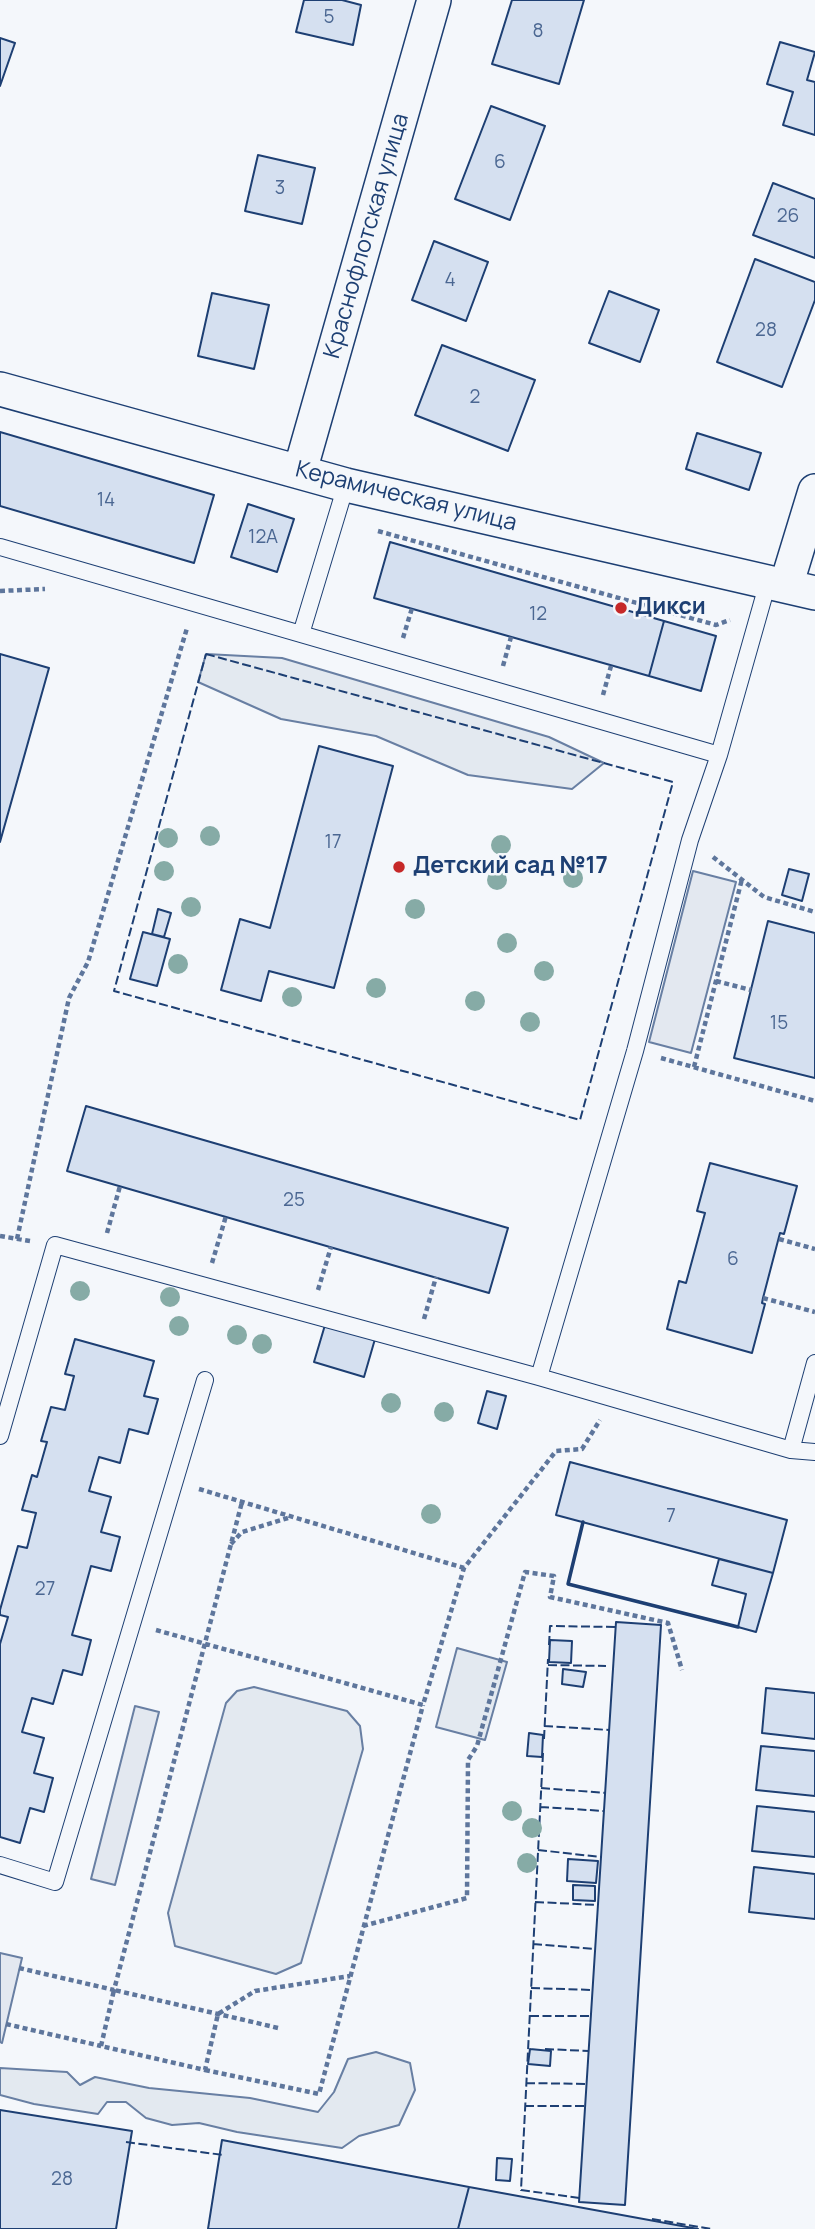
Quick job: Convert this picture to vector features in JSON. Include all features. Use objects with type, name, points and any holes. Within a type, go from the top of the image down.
[{"type":"street","name":"Краснофлотская улица","points":[[300,471],[434,0]]},
{"type":"street","name":"Керамическая улица","points":[[0,389],[346,485],[790,587]]},
{"type":"street","points":[[790,587],[815,491]]},
{"type":"lane","points":[[302,634],[346,485]]},
{"type":"lane","points":[[0,547],[719,755]]},
{"type":"lane","points":[[539,1377],[635,1051],[690,840],[719,755],[790,587]]},
{"type":"lane","points":[[0,1436],[55,1245],[539,1377],[791,1450],[815,1452]]},
{"type":"lane","points":[[791,1450],[815,1363]]},
{"type":"lane","points":[[0,1866],[55,1882],[205,1380]]},
{"type":"path","points":[[17,1239],[69,998],[88,962],[195,604]]},
{"type":"path","points":[[690,840],[764,897],[815,912]]},
{"type":"path","points":[[694,1067],[743,879]]},
{"type":"path","points":[[716,981],[751,990]]},
{"type":"path","points":[[635,1051],[815,1101]]},
{"type":"path","points":[[100,1257],[120,1186]]},
{"type":"path","points":[[205,1286],[226,1216]]},
{"type":"path","points":[[779,1239],[815,1249]]},
{"type":"path","points":[[311,1315],[331,1247]]},
{"type":"path","points":[[417,1344],[436,1277]]},
{"type":"path","points":[[763,1298],[815,1312]]},
{"type":"path","points":[[6,2024],[319,2094],[423,1705],[464,1568],[556,1451],[582,1449],[612,1398]]},
{"type":"path","points":[[174,1482],[464,1568]]},
{"type":"path","points":[[102,2046],[114,1990],[242,1502]]},
{"type":"path","points":[[230,1545],[243,1532],[291,1517]]},
{"type":"path","points":[[363,1926],[467,1898],[468,1760],[477,1746],[525,1573],[554,1576],[550,1597],[668,1623],[682,1670]]},
{"type":"path","points":[[132,1624],[423,1705]]},
{"type":"path","points":[[19,1968],[278,2028]]},
{"type":"path","points":[[205,2070],[218,2014],[255,1991],[351,1976]]},
{"type":"shaded area","points":[[206,654],[282,658],[549,737],[604,763],[572,789],[468,775],[376,736],[281,719],[198,682]]},
{"type":"shaded area","points":[[693,871],[736,882],[691,1053],[649,1042]]},
{"type":"shaded area","points":[[457,1648],[507,1662],[485,1740],[436,1727]]},
{"type":"shaded area","points":[[254,1687],[347,1711],[360,1726],[363,1749],[301,1963],[276,1974],[175,1946],[168,1913],[226,1703],[237,1691]]},
{"type":"shaded area","points":[[135,1706],[159,1712],[115,1885],[91,1879]]},
{"type":"shaded area","points":[[0,1953],[22,1958],[2,2043],[0,2042]]},
{"type":"shaded area","points":[[376,2052],[410,2063],[415,2090],[399,2125],[359,2136],[342,2148],[237,2132],[199,2123],[172,2125],[146,2118],[126,2102],[107,2102],[98,2114],[34,2104],[0,2095],[0,2068],[67,2072],[80,2085],[95,2077],[149,2088],[250,2098],[318,2112],[334,2092],[348,2059]]},
{"type":"building","points":[[304,0],[342,0],[361,5],[353,45],[296,32]]},
{"type":"building","points":[[512,0],[584,0],[559,84],[492,64]]},
{"type":"building","points":[[0,38],[15,43],[0,86]]},
{"type":"building","points":[[780,42],[815,52],[807,80],[815,82],[815,135],[783,125],[793,92],[767,84]]},
{"type":"building","points":[[491,106],[545,126],[510,220],[455,199]]},
{"type":"building","points":[[258,155],[315,168],[302,224],[245,211]]},
{"type":"building","points":[[773,183],[815,199],[815,258],[753,235]]},
{"type":"building","points":[[434,241],[488,262],[466,321],[412,300]]},
{"type":"building","points":[[755,259],[815,282],[815,300],[782,387],[717,362]]},
{"type":"building","points":[[609,291],[659,310],[640,362],[589,343]]},
{"type":"building","points":[[212,293],[269,305],[254,369],[198,356]]},
{"type":"building","points":[[442,345],[535,380],[508,451],[415,415]]},
{"type":"building","points":[[0,432],[214,495],[194,563],[0,506]]},
{"type":"building","points":[[697,433],[761,453],[749,490],[686,469]]},
{"type":"building","points":[[248,504],[294,519],[277,572],[231,557]]},
{"type":"building","points":[[390,542],[664,621],[649,676],[374,598]]},
{"type":"building","points":[[664,621],[716,636],[701,691],[649,676]]},
{"type":"building","points":[[0,654],[49,668],[0,842]]},
{"type":"building","points":[[319,746],[393,766],[334,988],[269,971],[261,1001],[221,990],[240,919],[270,928]]},
{"type":"building","points":[[789,869],[809,874],[802,901],[782,895]]},
{"type":"building","points":[[158,909],[171,913],[164,937],[152,934]]},
{"type":"building","points":[[768,921],[815,933],[815,1078],[734,1058]]},
{"type":"building","points":[[143,932],[170,939],[157,986],[130,979]]},
{"type":"building","points":[[86,1106],[508,1228],[489,1293],[67,1171]]},
{"type":"building","points":[[710,1163],[797,1186],[784,1234],[780,1233],[752,1353],[667,1329],[679,1281],[686,1283],[705,1213],[697,1211]]},
{"type":"building","points":[[325,1325],[375,1339],[364,1377],[314,1362]]},
{"type":"building","points":[[75,1339],[154,1361],[144,1396],[158,1399],[148,1434],[129,1429],[120,1463],[99,1457],[89,1491],[111,1497],[101,1532],[120,1537],[111,1571],[91,1566],[72,1635],[91,1640],[82,1675],[63,1670],[53,1704],[32,1698],[22,1732],[44,1738],[34,1773],[53,1778],[44,1812],[30,1808],[20,1843],[0,1837],[0,1644],[8,1617],[0,1615],[0,1610],[18,1546],[27,1548],[36,1513],[22,1510],[32,1475],[37,1477],[47,1442],[41,1441],[51,1407],[65,1410],[74,1376],[65,1374]]},
{"type":"building","points":[[487,1391],[506,1396],[497,1429],[478,1423]]},
{"type":"building","points":[[570,1462],[787,1520],[773,1573],[556,1515]]},
{"type":"building","points":[[719,1559],[773,1573],[756,1632],[738,1627],[746,1594],[712,1585]]},
{"type":"building","points":[[616,1622],[661,1625],[625,2205],[579,2202]]},
{"type":"building","points":[[550,1640],[572,1641],[571,1663],[549,1662]]},
{"type":"building","points":[[563,1669],[586,1672],[583,1687],[562,1684]]},
{"type":"building","points":[[766,1688],[815,1693],[815,1739],[762,1733]]},
{"type":"building","points":[[529,1733],[543,1735],[542,1757],[527,1756]]},
{"type":"building","points":[[761,1746],[815,1751],[815,1796],[756,1790]]},
{"type":"building","points":[[757,1806],[815,1812],[815,1857],[752,1851]]},
{"type":"building","points":[[568,1859],[598,1861],[596,1883],[567,1881]]},
{"type":"building","points":[[754,1867],[815,1874],[815,1919],[749,1912]]},
{"type":"building","points":[[573,1885],[595,1886],[595,1901],[573,1900]]},
{"type":"building","points":[[530,2049],[551,2051],[550,2066],[528,2064]]},
{"type":"building","points":[[0,2110],[132,2131],[116,2229],[0,2229]]},
{"type":"building","points":[[222,2140],[469,2187],[458,2229],[208,2229]]},
{"type":"building","points":[[497,2158],[512,2159],[510,2181],[496,2180]]},
{"type":"building","points":[[469,2187],[480,2189],[698,2229],[458,2229]]},
{"type":"fence","points":[[206,654],[673,782],[580,1120],[114,991],[206,654]]},
{"type":"fence","points":[[549,1645],[550,1626],[616,1627]]},
{"type":"fence","points":[[544,1739],[548,1659]]},
{"type":"fence","points":[[548,1665],[606,1666]]},
{"type":"fence","points":[[544,1726],[609,1730]]},
{"type":"fence","points":[[543,1753],[521,2190],[580,2198]]},
{"type":"fence","points":[[541,1788],[606,1793]]},
{"type":"fence","points":[[540,1807],[604,1811]]},
{"type":"fence","points":[[538,1850],[601,1857]]},
{"type":"fence","points":[[535,1902],[598,1905]]},
{"type":"fence","points":[[533,1944],[596,1949]]},
{"type":"fence","points":[[531,1988],[593,1990]]},
{"type":"fence","points":[[530,2016],[591,2016]]},
{"type":"fence","points":[[545,2049],[589,2051]]},
{"type":"fence","points":[[526,2083],[587,2084]]},
{"type":"fence","points":[[525,2106],[586,2106]]},
{"type":"fence","points":[[126,2142],[223,2155]]},
{"type":"fence","points":[[652,2219],[711,2229]]},
{"type":"wall","points":[[583,1522],[568,1584],[738,1627]]},
{"type":"place","name":"Дикси","points":[[621,608]]},
{"type":"place","name":"Детский сад №17","points":[[399,867]]}]
